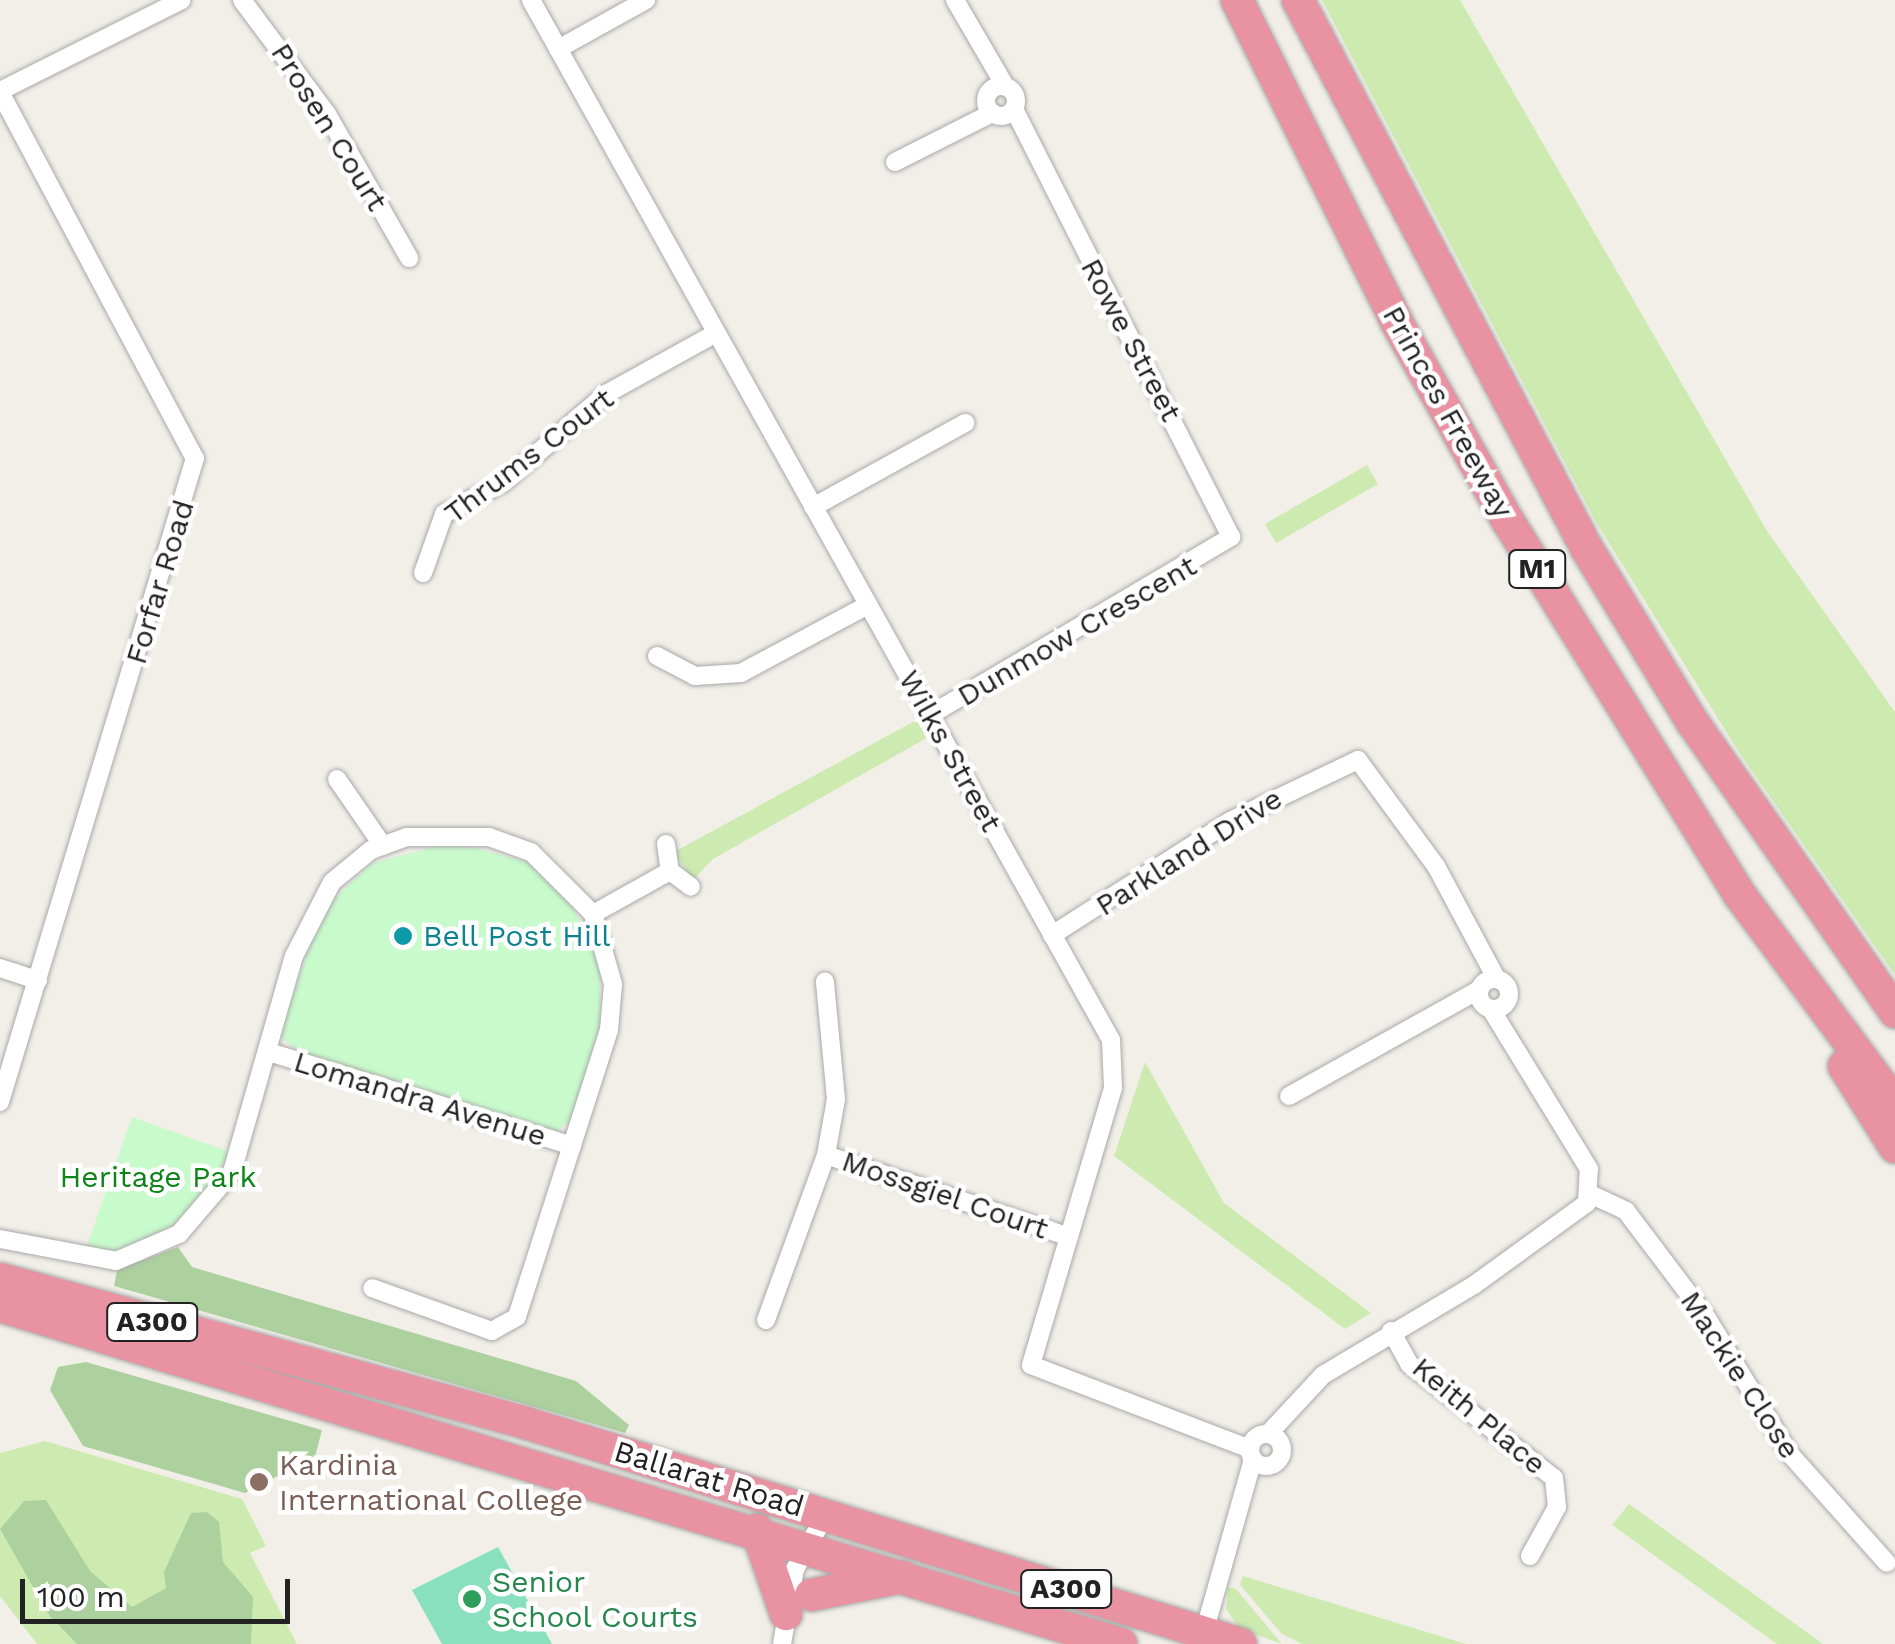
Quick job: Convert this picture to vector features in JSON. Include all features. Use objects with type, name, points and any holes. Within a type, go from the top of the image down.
[{"type":"highway","name":"Princes Freeway","points":[[1236,0],[1405,338],[1739,894],[1895,1103]]},
{"type":"highway","name":"Princes Freeway","points":[[1298,0],[1587,549],[1693,724],[1895,1012]]},
{"type":"highway","points":[[1739,894],[1895,1146]]},
{"type":"highway","name":"Ballarat Road","points":[[0,1279],[826,1514],[1202,1638],[1241,1644]]},
{"type":"highway","name":"Ballarat Road","points":[[0,1306],[757,1530],[1121,1644]]},
{"type":"highway","points":[[757,1530],[791,1622],[908,1576]]},
{"type":"street","name":"Prosen Court","points":[[242,0],[327,114],[409,258]]},
{"type":"street","name":"Wilks Street","points":[[531,0],[1052,936],[1116,1064],[1064,1235],[1032,1365],[1264,1448]]},
{"type":"street","points":[[558,49],[646,0]]},
{"type":"street","name":"Rowe Street","points":[[955,0],[985,47],[998,103],[1020,134],[1230,521],[1225,547]]},
{"type":"street","points":[[0,92],[178,1]]},
{"type":"street","name":"Forfar Road","points":[[0,92],[195,458],[0,1102]]},
{"type":"street","points":[[894,162],[998,103]]},
{"type":"street","name":"Thrums Court","points":[[423,572],[444,514],[504,482],[606,394],[716,333]]},
{"type":"street","points":[[813,507],[965,423]]},
{"type":"street","name":"Dunmow Crescent","points":[[930,715],[1225,547]]},
{"type":"street","points":[[657,656],[696,676],[741,673],[868,605]]},
{"type":"street","name":"Parkland Drive","points":[[1052,936],[1230,821],[1358,760],[1436,866],[1470,932],[1490,995],[1521,1056],[1589,1169],[1590,1194]]},
{"type":"street","points":[[337,779],[382,846]]},
{"type":"street","points":[[0,1239],[116,1261],[169,1241],[207,1207],[232,1172],[308,920],[332,882],[382,846],[443,830],[489,836],[531,852],[593,914],[613,984],[609,1030],[507,1328],[492,1331],[372,1288]]},
{"type":"street","points":[[666,844],[670,871],[690,887]]},
{"type":"street","points":[[593,914],[670,871]]},
{"type":"street","points":[[0,968],[38,980]]},
{"type":"street","name":"Mossgiel Court","points":[[766,1320],[826,1155],[836,1099],[825,982]]},
{"type":"street","points":[[1288,1096],[1431,1016],[1490,995]]},
{"type":"street","name":"Lomandra Avenue","points":[[269,1052],[572,1146]]},
{"type":"street","name":"Mossgiel Court","points":[[826,1155],[1064,1235]]},
{"type":"street","points":[[1202,1638],[1264,1448],[1296,1404],[1391,1331],[1506,1264],[1582,1210],[1590,1194]]},
{"type":"street","name":"Mackie Close","points":[[1590,1194],[1626,1211],[1707,1318],[1789,1453],[1887,1563]]},
{"type":"street","name":"Keith Place","points":[[1391,1331],[1410,1364],[1554,1478],[1558,1507],[1530,1556]]},
{"type":"street","points":[[791,1622],[826,1514]]},
{"type":"street","points":[[791,1622],[816,1549]]},
{"type":"green space","points":[[1322,0],[1460,0],[1767,531],[1895,712],[1895,975],[1740,754],[1596,522]]},
{"type":"green space","points":[[1367,465],[1378,484],[1276,543],[1265,524]]},
{"type":"green space","points":[[920,718],[930,736],[713,859],[693,880],[674,852]]},
{"type":"green space","points":[[452,842],[528,862],[560,887],[600,955],[600,1024],[572,1119],[557,1131],[304,1056],[279,1036],[320,916],[373,863]]},
{"type":"green space","points":[[1145,1062],[1224,1203],[1371,1313],[1345,1329],[1114,1156]]},
{"type":"green space","name":"Heritage Park","points":[[132,1117],[230,1152],[201,1201],[161,1236],[117,1252],[85,1251]]},
{"type":"green space","points":[[178,1247],[192,1267],[576,1381],[629,1425],[625,1433],[114,1286],[117,1270]]},
{"type":"green space","points":[[86,1362],[322,1430],[315,1457],[245,1493],[83,1446],[50,1390],[58,1367]]},
{"type":"green space","points":[[45,1441],[242,1499],[266,1546],[250,1553],[297,1644],[37,1644],[0,1596],[0,1453]]},
{"type":"green space","points":[[46,1500],[90,1571],[132,1607],[166,1588],[164,1572],[191,1513],[207,1512],[219,1522],[223,1562],[253,1597],[251,1644],[77,1644],[49,1615],[0,1529],[24,1501]]},
{"type":"green space","points":[[1629,1504],[1823,1644],[1777,1644],[1612,1525]]},
{"type":"green space","name":"Senior School Courts","points":[[498,1547],[552,1644],[442,1644],[412,1590]]},
{"type":"green space","points":[[1243,1576],[1466,1644],[1302,1644],[1282,1634],[1240,1585]]},
{"type":"green space","points":[[1228,1587],[1236,1589],[1282,1644],[1240,1629],[1226,1609]]},
{"type":"place","name":"Bell Post Hill","points":[[403,936]]},
{"type":"place","name":"Kardinia International College","points":[[259,1482]]},
{"type":"place","name":"Senior School Courts","points":[[472,1599]]}]
